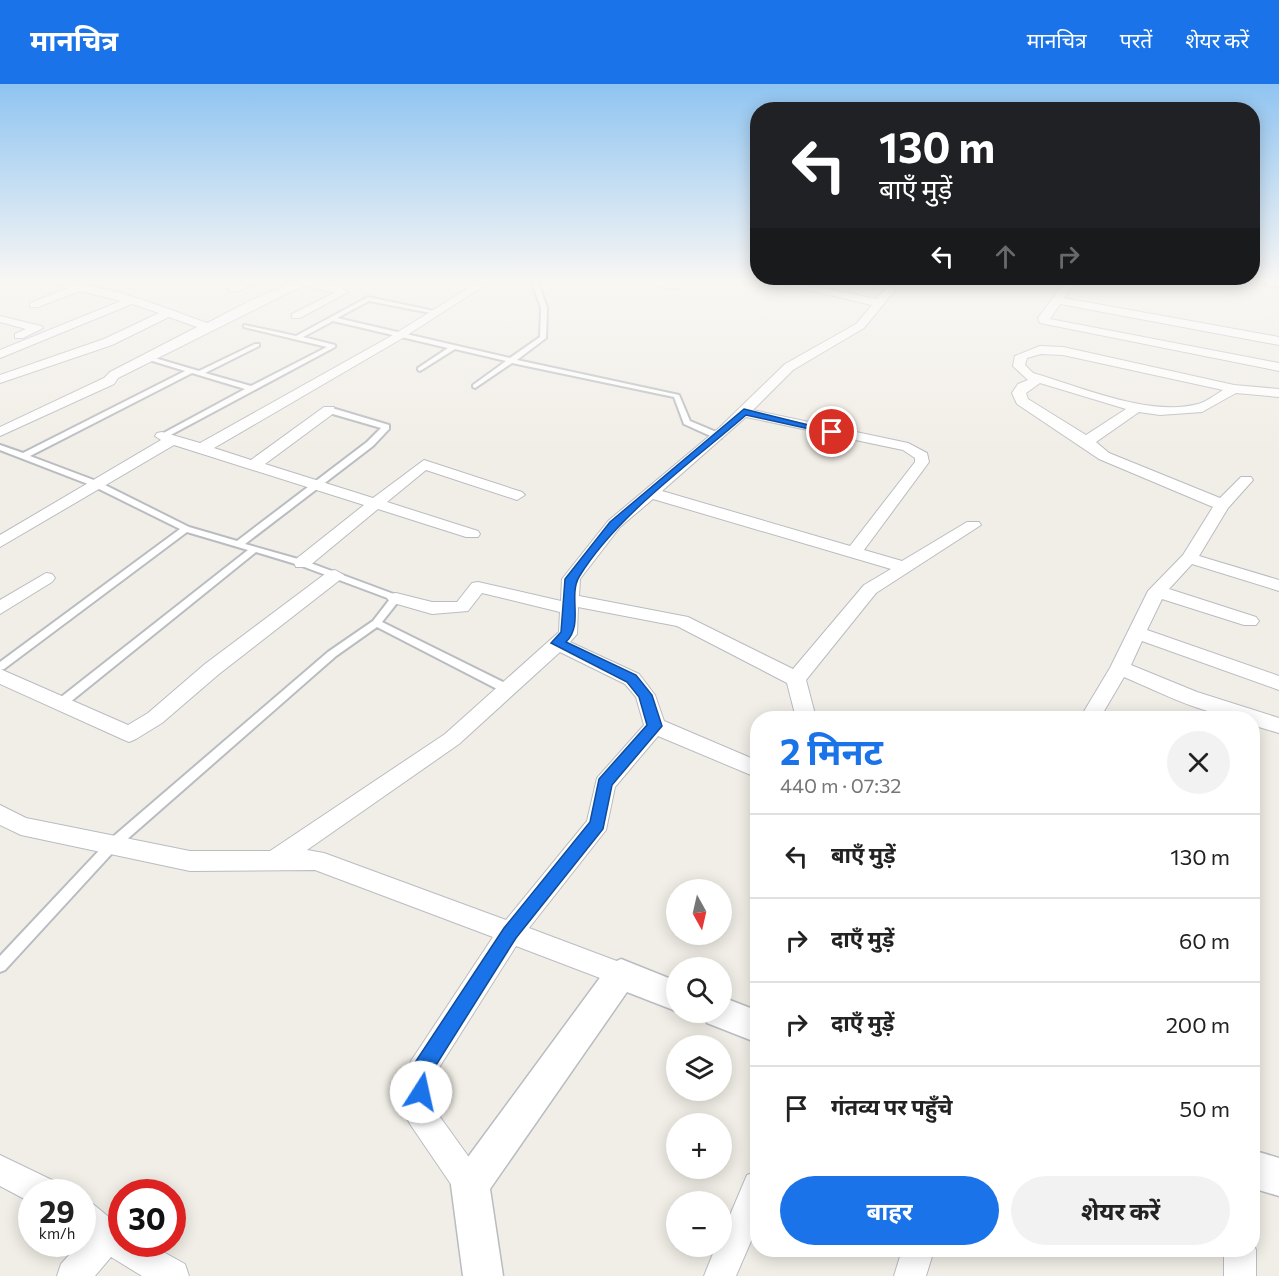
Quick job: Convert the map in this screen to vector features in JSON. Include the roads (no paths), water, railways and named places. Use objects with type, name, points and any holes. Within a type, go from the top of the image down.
[{"type":"street","points":[[0,344],[15,338]]},
{"type":"street","points":[[0,354],[40,338]]},
{"type":"street","points":[[0,380],[117,338]]},
{"type":"street","points":[[0,432],[109,381],[187,338]]},
{"type":"street","points":[[201,449],[395,338]]},
{"type":"street","points":[[273,861],[452,739],[568,633],[572,579],[614,524],[718,436],[789,367],[840,338]]},
{"type":"street","points":[[1063,351],[1074,338]]},
{"type":"street","points":[[1126,338],[1279,367]]},
{"type":"street","points":[[1261,338],[1279,341]]},
{"type":"street","points":[[1234,389],[1203,408],[1160,411],[1137,408],[1029,376],[1019,366],[1021,356],[1040,350],[1063,351],[1234,389],[1279,393]]},
{"type":"street","points":[[1039,379],[1023,387],[1019,393],[1022,401],[1088,443],[1104,456],[1222,505]]},
{"type":"street","points":[[291,398],[329,410]]},
{"type":"street","points":[[1088,443],[1090,439],[1137,408]]},
{"type":"street","points":[[252,466],[329,410]]},
{"type":"street","points":[[744,412],[908,447],[922,456],[922,462],[853,553]]},
{"type":"street","points":[[0,542],[167,438],[472,534]]},
{"type":"street","points":[[302,563],[424,464],[517,495]]},
{"type":"street","points":[[1094,711],[1120,668],[1157,591],[1189,558],[1222,505],[1246,480]]},
{"type":"street","points":[[651,493],[903,567]]},
{"type":"street","points":[[796,679],[870,590],[903,567],[973,525]]},
{"type":"street","points":[[1189,558],[1279,586]]},
{"type":"street","points":[[0,676],[129,734],[156,718],[212,669],[335,575]]},
{"type":"street","points":[[0,609],[46,578]]},
{"type":"street","points":[[396,598],[444,610],[462,607],[478,587],[682,621],[796,679],[804,711]]},
{"type":"street","points":[[1157,591],[1250,621]]},
{"type":"street","points":[[1143,635],[1279,683]]},
{"type":"street","points":[[557,643],[632,679],[645,695],[655,726],[750,767]]},
{"type":"street","points":[[1120,668],[1190,697],[1233,711]]},
{"type":"street","points":[[1260,720],[1279,726]]},
{"type":"street","points":[[483,1276],[470,1185],[420,1114],[421,1071],[510,933],[598,824],[605,784],[655,726]]},
{"type":"street","points":[[0,814],[21,826],[190,861],[316,861],[666,992]]},
{"type":"street","points":[[470,1185],[621,974]]},
{"type":"street","points":[[732,1017],[750,1025]]},
{"type":"street","points":[[0,1170],[18,1179]]},
{"type":"street","points":[[1260,1172],[1279,1178]]},
{"type":"street","points":[[720,1276],[750,1205]]},
{"type":"street","points":[[96,1227],[107,1237],[173,1276]]},
{"type":"street","points":[[73,1276],[107,1237]]},
{"type":"street","points":[[910,1276],[916,1257]]},
{"type":"street","points":[[1240,1257],[1240,1276]]},
{"type":"lane","points":[[167,438],[333,346],[297,338]]},
{"type":"lane","points":[[412,338],[677,396],[687,422],[718,436]]},
{"type":"lane","points":[[475,386],[543,338]]},
{"type":"lane","points":[[200,373],[257,345]]},
{"type":"lane","points":[[420,369],[454,347]]},
{"type":"lane","points":[[148,358],[252,389]]},
{"type":"lane","points":[[23,456],[191,371]]},
{"type":"lane","points":[[238,544],[370,444],[386,428],[329,410]]},
{"type":"lane","points":[[0,447],[96,484],[186,529],[302,563],[396,598],[376,623],[332,654],[112,845],[0,966]]},
{"type":"lane","points":[[0,667],[186,529]]},
{"type":"lane","points":[[60,704],[254,550]]},
{"type":"lane","points":[[376,623],[507,689]]}]
